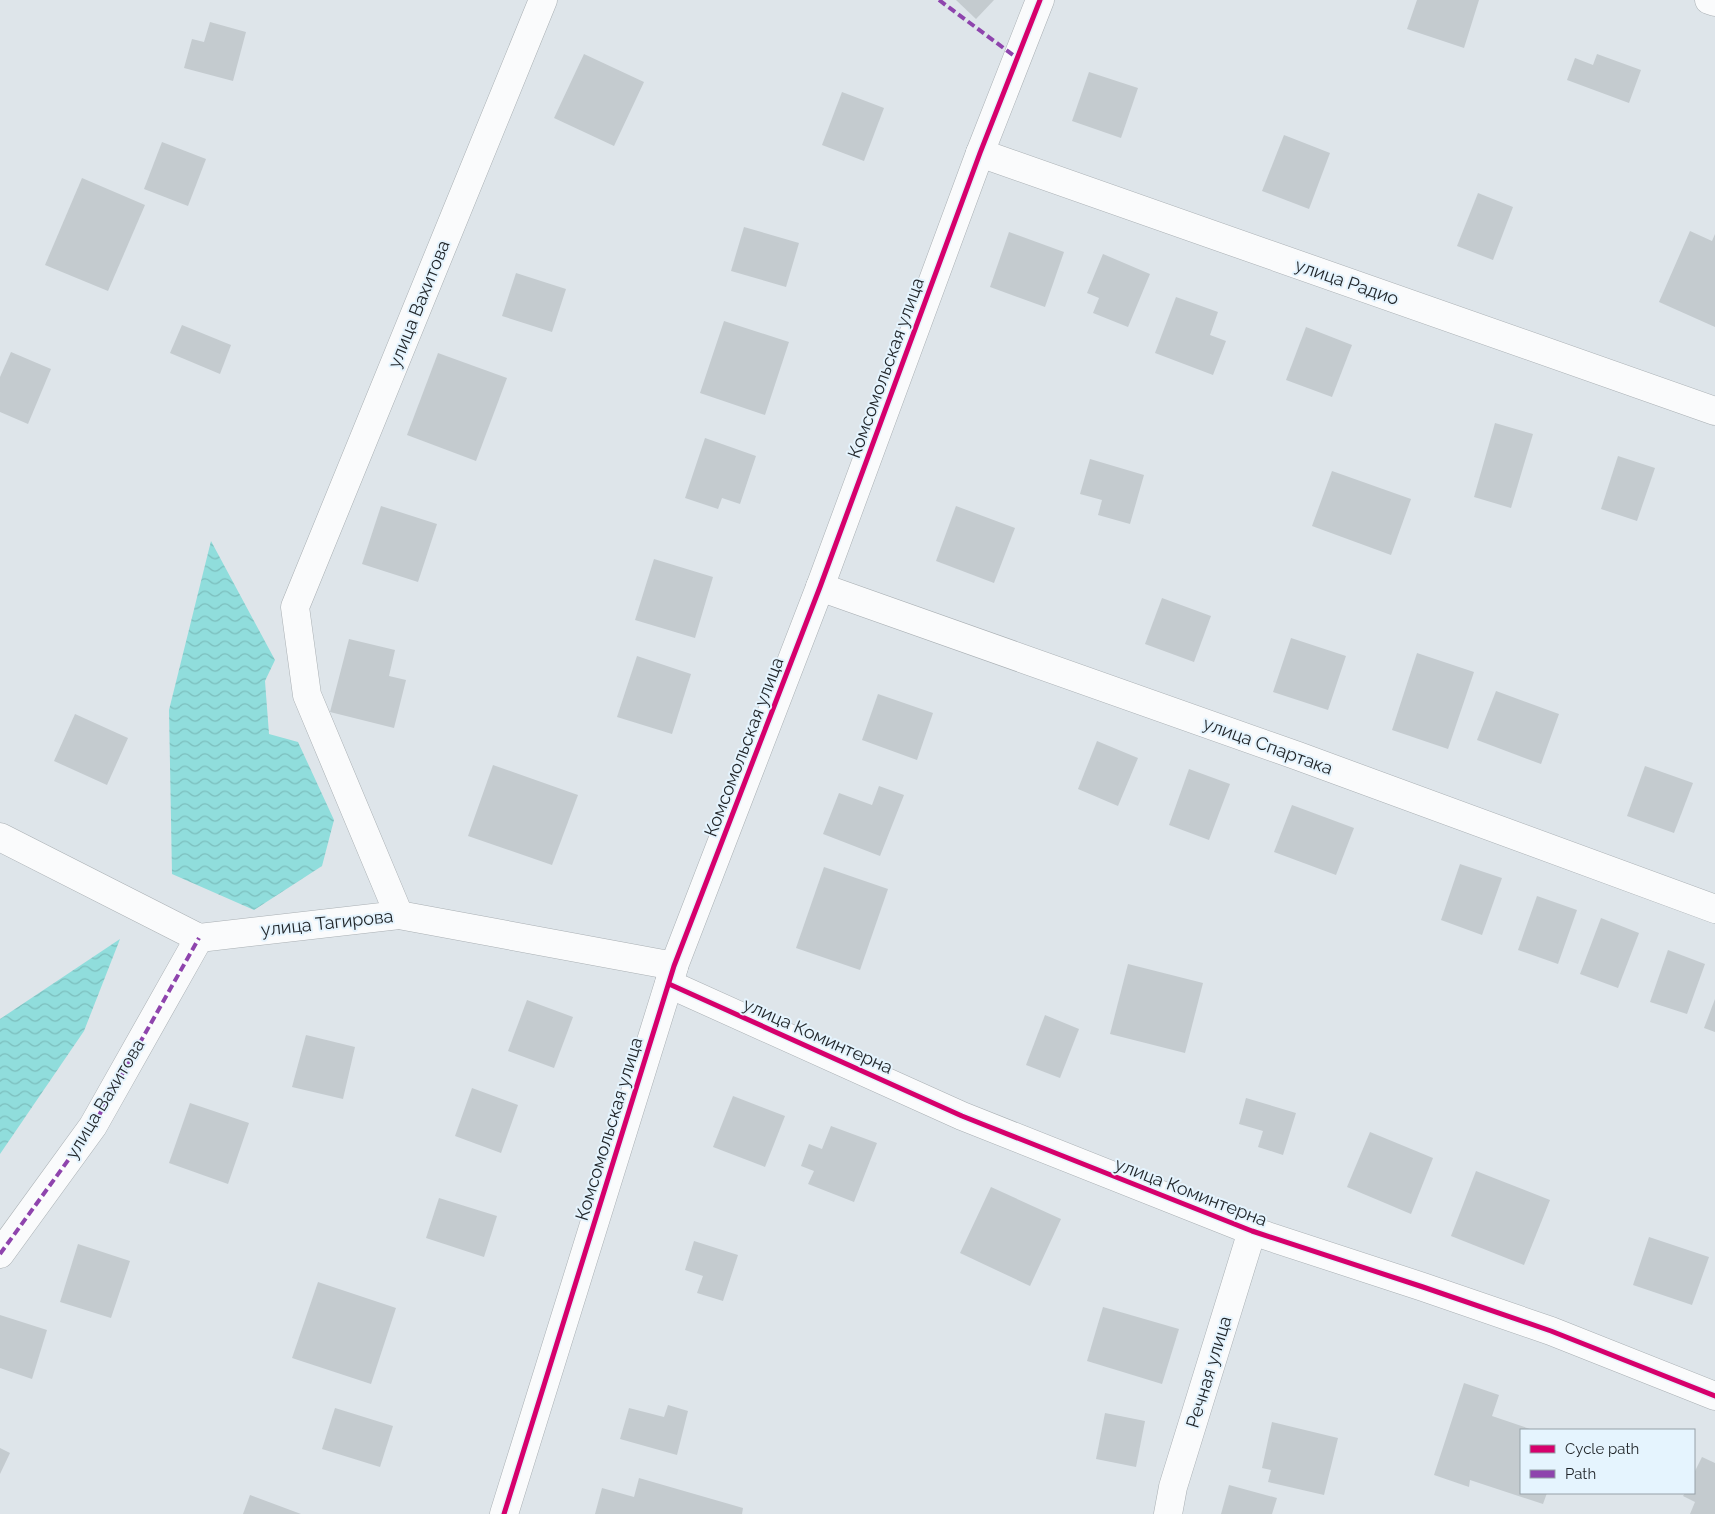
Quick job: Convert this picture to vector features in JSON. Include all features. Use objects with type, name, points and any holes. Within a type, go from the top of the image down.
[{"type":"street","name":"улица Вахитова","points":[[399,915],[308,695],[295,607],[543,0]]},
{"type":"street","name":"Комсомольская улица","points":[[504,1514],[671,975],[820,588],[980,153],[1040,0]]},
{"type":"street","points":[[1709,0],[1715,2]]},
{"type":"street","name":"улица Радио","points":[[980,153],[1715,411]]},
{"type":"street","name":"улица Спартака","points":[[820,588],[1289,753],[1715,909]]},
{"type":"street","points":[[0,836],[199,938]]},
{"type":"street","name":"улица Тагирова","points":[[199,938],[399,915],[671,975]]},
{"type":"street","name":"улица Вахитова","points":[[0,1254],[93,1126],[199,938]]},
{"type":"street","name":"улица Коминтерна","points":[[671,975],[962,1116],[1252,1231],[1423,1287],[1551,1332],[1715,1396]]},
{"type":"street","name":"Речная улица","points":[[1168,1514],[1173,1487],[1252,1231]]},
{"type":"water","points":[[211,541],[275,660],[265,681],[269,734],[298,742],[334,820],[322,866],[254,910],[172,874],[169,710]]},
{"type":"water","points":[[120,939],[84,1031],[0,1154],[0,1019]]},
{"type":"building","points":[[956,0],[994,0],[976,19]]},
{"type":"building","points":[[1417,0],[1479,0],[1464,48],[1407,29]]},
{"type":"building","points":[[210,22],[246,32],[233,81],[184,68],[192,39],[204,42]]},
{"type":"building","points":[[584,54],[644,82],[614,146],[554,118]]},
{"type":"building","points":[[1597,54],[1641,70],[1629,103],[1567,80],[1575,58],[1593,65]]},
{"type":"building","points":[[1089,72],[1138,88],[1121,138],[1072,121]]},
{"type":"building","points":[[842,92],[884,108],[864,161],[822,145]]},
{"type":"building","points":[[1284,135],[1330,153],[1309,209],[1262,191]]},
{"type":"building","points":[[162,142],[206,159],[188,206],[144,189]]},
{"type":"building","points":[[82,178],[145,205],[108,291],[45,265]]},
{"type":"building","points":[[1478,193],[1513,207],[1493,260],[1457,246]]},
{"type":"building","points":[[744,227],[799,243],[786,287],[731,271]]},
{"type":"building","points":[[1690,231],[1712,241],[1715,234],[1715,327],[1659,302]]},
{"type":"building","points":[[1009,232],[1064,252],[1045,307],[990,287]]},
{"type":"building","points":[[1103,254],[1150,274],[1128,327],[1093,313],[1099,298],[1087,293]]},
{"type":"building","points":[[516,273],[566,289],[552,332],[502,316]]},
{"type":"building","points":[[1176,297],[1218,312],[1210,335],[1226,341],[1213,375],[1155,353]]},
{"type":"building","points":[[724,321],[789,342],[765,415],[700,393]]},
{"type":"building","points":[[182,325],[231,345],[220,374],[170,353]]},
{"type":"building","points":[[1306,327],[1352,345],[1332,397],[1286,380]]},
{"type":"building","points":[[11,352],[51,369],[28,424],[0,412],[0,377]]},
{"type":"building","points":[[438,353],[507,378],[476,461],[407,435]]},
{"type":"building","points":[[1495,423],[1533,434],[1511,508],[1474,497]]},
{"type":"building","points":[[705,438],[756,456],[740,504],[722,498],[718,509],[685,498]]},
{"type":"building","points":[[1618,456],[1655,468],[1637,521],[1601,509]]},
{"type":"building","points":[[1090,459],[1144,475],[1130,524],[1098,515],[1102,500],[1080,494]]},
{"type":"building","points":[[1332,471],[1411,499],[1391,555],[1312,526]]},
{"type":"building","points":[[381,506],[437,524],[418,582],[362,564]]},
{"type":"building","points":[[956,506],[1015,528],[994,583],[936,561]]},
{"type":"building","points":[[654,559],[713,577],[695,638],[635,620]]},
{"type":"building","points":[[1162,598],[1211,616],[1194,662],[1145,644]]},
{"type":"building","points":[[1291,638],[1346,656],[1328,710],[1273,692]]},
{"type":"building","points":[[349,639],[395,650],[389,676],[406,680],[394,728],[330,712]]},
{"type":"building","points":[[1417,653],[1474,672],[1448,749],[1392,730]]},
{"type":"building","points":[[637,656],[691,674],[672,734],[617,717]]},
{"type":"building","points":[[1496,691],[1559,714],[1541,764],[1477,740]]},
{"type":"building","points":[[878,694],[933,713],[917,760],[862,740]]},
{"type":"building","points":[[75,714],[128,738],[107,785],[54,761]]},
{"type":"building","points":[[1097,741],[1138,758],[1118,806],[1078,789]]},
{"type":"building","points":[[493,765],[578,795],[552,865],[468,836]]},
{"type":"building","points":[[1645,766],[1693,783],[1674,833],[1627,816]]},
{"type":"building","points":[[1189,769],[1230,784],[1209,840],[1169,825]]},
{"type":"building","points":[[879,786],[904,795],[880,856],[823,834],[839,793],[872,805]]},
{"type":"building","points":[[1292,805],[1354,828],[1336,875],[1274,852]]},
{"type":"building","points":[[1460,864],[1502,878],[1482,935],[1441,920]]},
{"type":"building","points":[[824,867],[888,889],[860,970],[796,948]]},
{"type":"building","points":[[1537,896],[1577,910],[1558,964],[1518,950]]},
{"type":"building","points":[[1601,918],[1639,933],[1618,988],[1580,974]]},
{"type":"building","points":[[1668,950],[1705,964],[1687,1014],[1650,1002]]},
{"type":"building","points":[[1128,964],[1203,983],[1185,1053],[1110,1034]]},
{"type":"building","points":[[1715,999],[1715,1032],[1704,1028]]},
{"type":"building","points":[[527,1000],[573,1017],[554,1068],[508,1051]]},
{"type":"building","points":[[1045,1015],[1079,1029],[1060,1078],[1026,1065]]},
{"type":"building","points":[[306,1035],[355,1047],[343,1099],[292,1087]]},
{"type":"building","points":[[472,1088],[518,1105],[501,1153],[455,1136]]},
{"type":"building","points":[[733,1096],[785,1116],[765,1167],[713,1147]]},
{"type":"building","points":[[1246,1098],[1296,1113],[1283,1155],[1258,1147],[1263,1131],[1239,1124]]},
{"type":"building","points":[[190,1103],[249,1123],[228,1184],[169,1163]]},
{"type":"building","points":[[831,1126],[877,1143],[854,1202],[808,1184],[814,1171],[801,1166],[809,1144],[822,1149]]},
{"type":"building","points":[[1370,1132],[1433,1158],[1411,1214],[1347,1187]]},
{"type":"building","points":[[1476,1171],[1550,1200],[1524,1265],[1451,1236]]},
{"type":"building","points":[[991,1187],[1061,1219],[1030,1286],[960,1253]]},
{"type":"building","points":[[439,1198],[497,1216],[484,1257],[426,1238]]},
{"type":"building","points":[[1649,1237],[1709,1257],[1692,1305],[1633,1285]]},
{"type":"building","points":[[694,1241],[738,1255],[723,1301],[697,1293],[703,1276],[685,1270]]},
{"type":"building","points":[[78,1244],[130,1261],[111,1318],[60,1302]]},
{"type":"building","points":[[318,1282],[396,1308],[371,1384],[292,1358]]},
{"type":"building","points":[[1103,1307],[1179,1329],[1162,1384],[1087,1361]]},
{"type":"building","points":[[0,1315],[47,1330],[32,1379],[0,1368]]},
{"type":"building","points":[[1464,1383],[1499,1395],[1492,1416],[1530,1429],[1520,1429],[1520,1494],[1547,1494],[1543,1504],[1470,1480],[1469,1487],[1434,1475]]},
{"type":"building","points":[[668,1405],[688,1411],[677,1455],[620,1439],[629,1408],[664,1417]]},
{"type":"building","points":[[335,1408],[393,1426],[380,1467],[322,1449]]},
{"type":"building","points":[[1105,1413],[1145,1421],[1136,1467],[1096,1459]]},
{"type":"building","points":[[1272,1422],[1338,1438],[1324,1495],[1268,1482],[1271,1470],[1262,1468]]},
{"type":"building","points":[[0,1448],[10,1453],[0,1474]]},
{"type":"building","points":[[1702,1457],[1715,1463],[1715,1514],[1690,1514],[1695,1502],[1683,1496],[1684,1494],[1695,1494],[1695,1471]]},
{"type":"building","points":[[639,1478],[743,1508],[742,1514],[595,1514],[602,1488],[634,1497]]},
{"type":"building","points":[[1229,1485],[1277,1498],[1272,1514],[1221,1514]]},
{"type":"building","points":[[250,1495],[301,1514],[243,1514]]},
{"type":"marked path","points":[[939,0],[1017,58]]},
{"type":"marked path","points":[[0,1254],[93,1126],[199,938]]},
{"type":"cycle path","points":[[504,1514],[674,966],[820,587],[980,153],[1040,0]]},
{"type":"cycle path","points":[[669,984],[962,1116],[1252,1231],[1551,1331],[1715,1396]]}]
